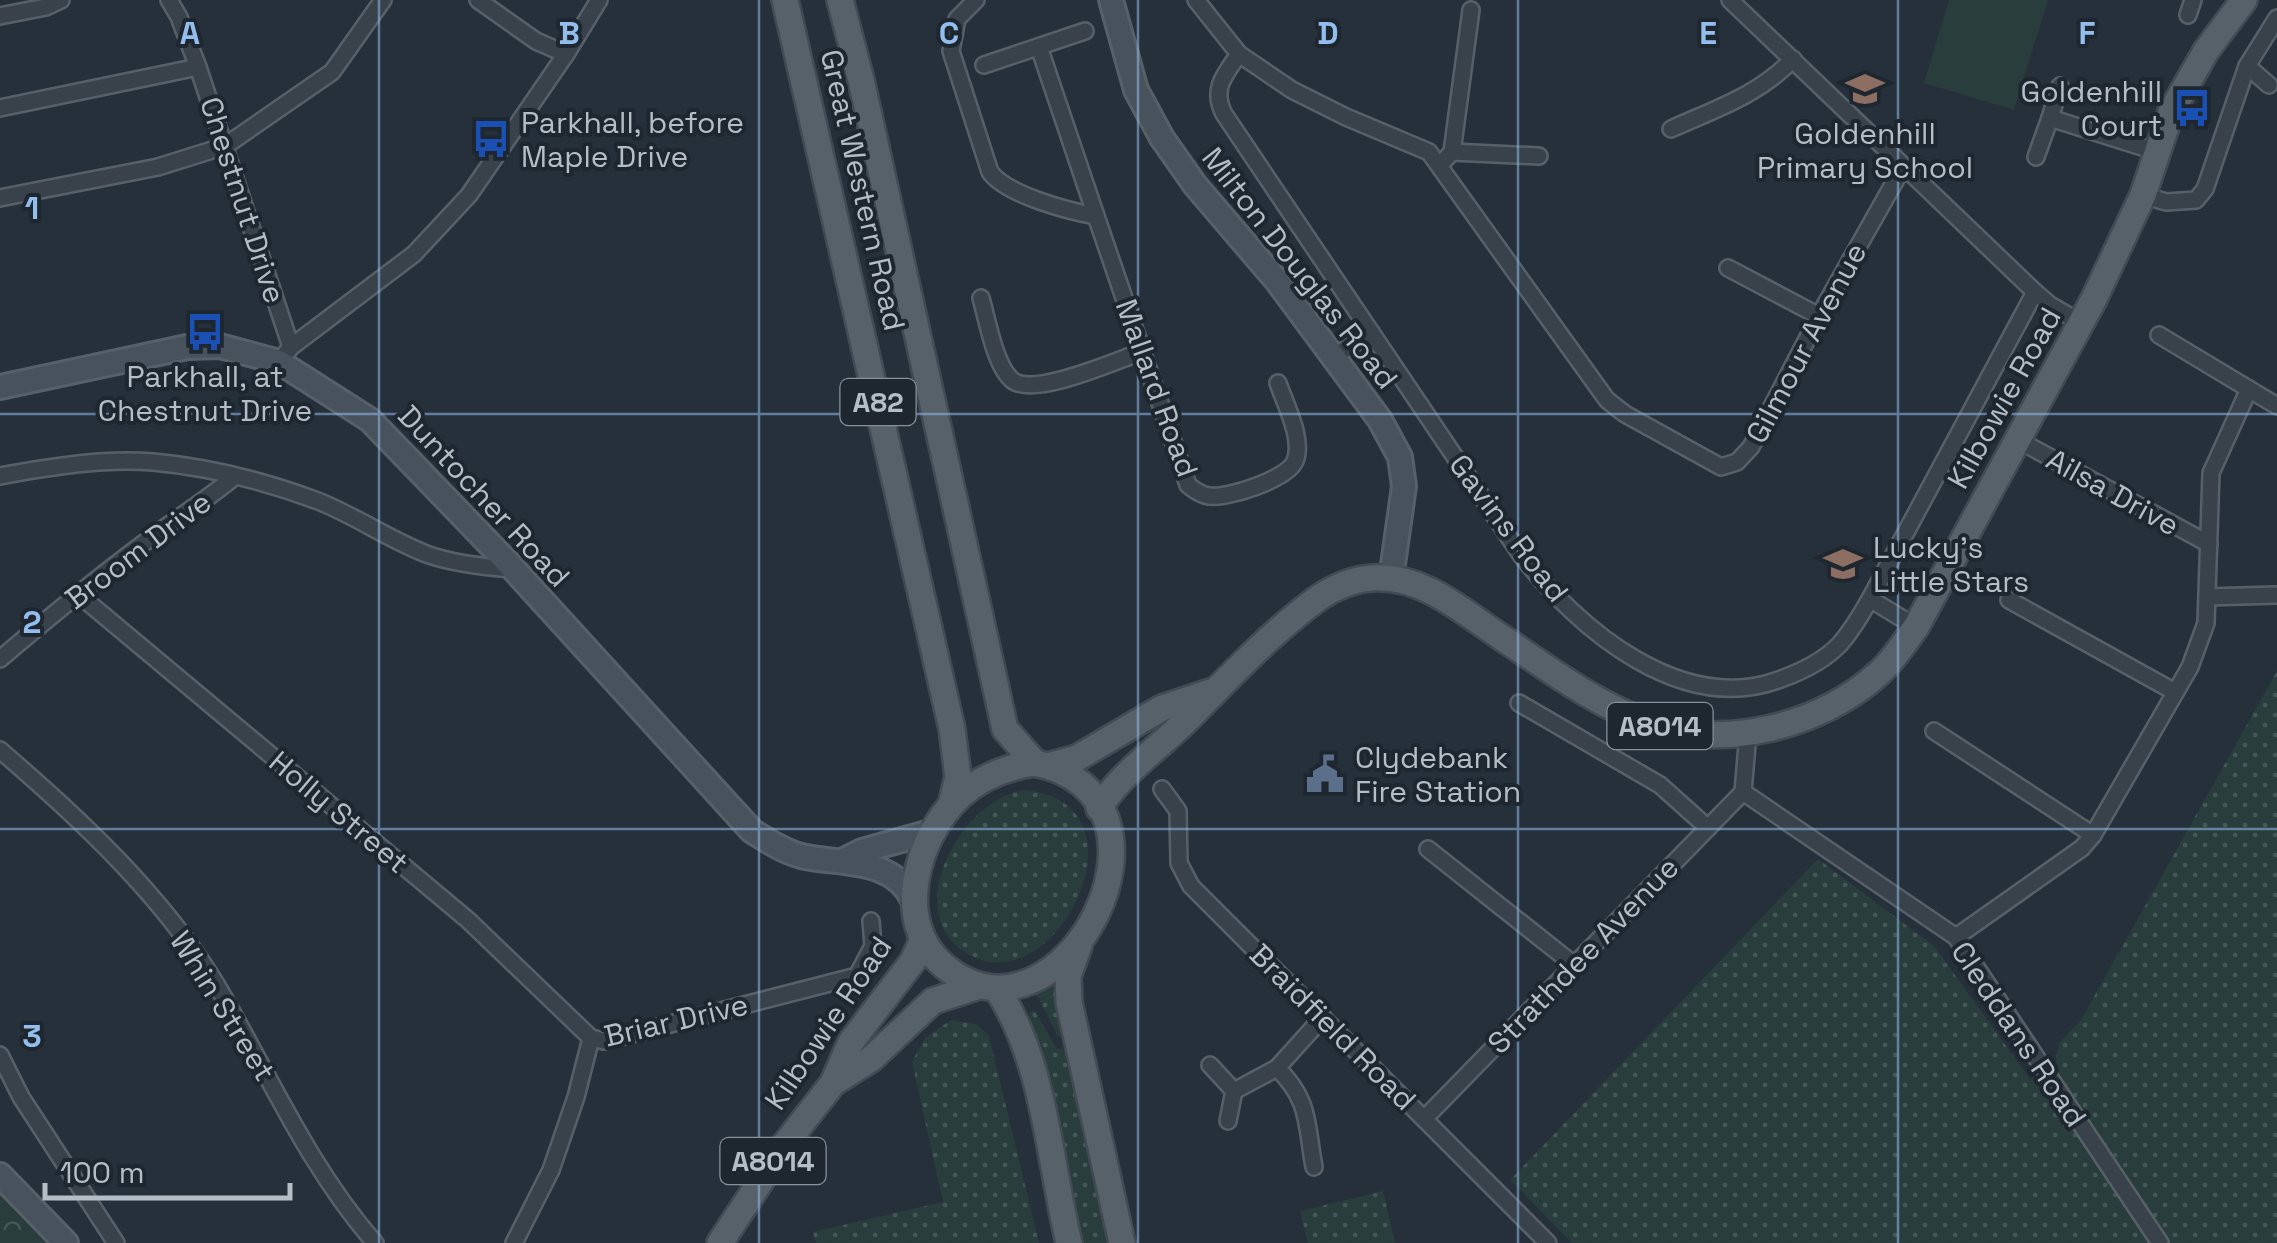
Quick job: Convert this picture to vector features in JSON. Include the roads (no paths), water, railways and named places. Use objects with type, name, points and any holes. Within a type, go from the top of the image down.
[{"type":"main road","name":"Great Western Road","points":[[785,0],[952,730],[958,777],[952,805]]},
{"type":"main road","name":"Great Western Road","points":[[840,0],[1005,729],[1042,764]]},
{"type":"main road","name":"Milton Douglas Road","points":[[1111,0],[1136,90],[1162,138],[1195,185],[1278,281],[1394,442],[1404,471],[1391,579]]},
{"type":"main road","name":"Kilbowie Road","points":[[1100,808],[1116,784],[1190,716],[1210,692],[1331,591],[1356,580],[1412,583],[1452,602],[1614,709],[1654,725],[1686,732],[1748,733],[1784,724],[1848,696],[1878,674],[1916,628],[2082,323],[2144,195],[2171,112],[2220,29],[2244,0]]},
{"type":"main road","name":"Duntocher Road","points":[[0,387],[188,348],[220,346],[285,354],[370,420],[512,568],[752,831],[799,856],[876,868],[894,877],[913,900]]},
{"type":"main road","name":"Kilbowie Road","points":[[1042,764],[1077,758],[1162,708],[1210,692]]},
{"type":"main road","points":[[1042,764],[1008,768],[984,779],[952,805],[934,831],[913,900],[922,939],[946,968],[988,987],[1016,1016],[1030,1060],[1068,1243]]},
{"type":"main road","name":"A82","points":[[1042,764],[1079,783],[1100,808]]},
{"type":"main road","points":[[1100,808],[1110,838],[1112,869],[1104,901],[1080,944],[1068,976],[1068,1002],[1122,1243]]},
{"type":"main road","name":"Duntocher Road","points":[[844,860],[862,851],[934,831]]},
{"type":"main road","name":"Kilbowie Road","points":[[720,1243],[783,1147],[832,1083],[851,1042],[912,961],[922,939]]},
{"type":"main road","points":[[988,987],[1038,976],[1080,944]]},
{"type":"main road","name":"A8014","points":[[832,1083],[871,1058],[933,1001],[988,987]]},
{"type":"main road","points":[[0,1175],[66,1243]]},
{"type":"street","points":[[0,16],[61,0]]},
{"type":"street","name":"Chestnut Drive","points":[[168,0],[179,17],[225,146],[285,354]]},
{"type":"street","points":[[0,198],[158,166],[225,146],[332,72],[383,0]]},
{"type":"street","points":[[478,0],[536,41],[566,54]]},
{"type":"street","points":[[285,354],[414,254],[469,195],[566,54],[598,0]]},
{"type":"street","name":"Gilmour Avenue","points":[[1196,0],[1239,54],[1292,90],[1423,147],[1445,172],[1607,400],[1712,465],[1730,466],[1744,456],[1903,167]]},
{"type":"street","points":[[1730,0],[2035,292],[2082,323]]},
{"type":"street","points":[[965,3],[957,19],[951,51],[990,172],[995,179],[1017,190],[1096,216]]},
{"type":"street","points":[[1445,172],[1452,152],[1471,10]]},
{"type":"street","points":[[2144,195],[2166,202],[2196,200],[2205,188],[2248,66],[2277,18]]},
{"type":"street","points":[[984,65],[1085,31]]},
{"type":"street","name":"Mallard Road","points":[[1039,46],[1188,484],[1207,496],[1219,496],[1279,478],[1296,460],[1296,438],[1278,383]]},
{"type":"street","name":"Gavins Road","points":[[1239,54],[1218,86],[1220,105],[1538,576],[1588,627],[1628,654],[1700,685],[1728,689],[1768,684],[1822,660],[1839,645],[1870,599],[2035,292]]},
{"type":"street","points":[[1671,129],[1753,93],[1793,59]]},
{"type":"street","points":[[2248,66],[2270,85]]},
{"type":"street","points":[[0,108],[198,67]]},
{"type":"street","points":[[2036,158],[2060,86]]},
{"type":"street","points":[[2050,118],[2158,152]]},
{"type":"street","points":[[1452,152],[1540,156]]},
{"type":"street","points":[[1728,268],[1819,316]]},
{"type":"street","points":[[981,298],[1000,361],[1011,380],[1021,385],[1041,386],[1141,352]]},
{"type":"street","points":[[1334,357],[1371,332]]},
{"type":"street","points":[[2159,334],[2277,406]]},
{"type":"street","points":[[1956,937],[2082,848],[2190,667],[2206,623],[2211,473],[2249,389]]},
{"type":"street","name":"Ailsa Drive","points":[[2018,440],[2208,544]]},
{"type":"street","points":[[0,476],[54,466],[151,462],[234,477]]},
{"type":"street","name":"Broom Drive","points":[[0,659],[78,594],[234,477],[320,502],[429,555],[476,566],[512,568]]},
{"type":"street","name":"Holly Street","points":[[78,594],[468,920],[592,1038]]},
{"type":"street","points":[[2207,598],[2277,595]]},
{"type":"street","points":[[1870,599],[1916,628]]},
{"type":"street","points":[[2009,600],[2176,692]]},
{"type":"street","points":[[1518,702],[1660,785],[1708,828]]},
{"type":"street","points":[[1934,731],[2093,835]]},
{"type":"street","points":[[1742,792],[1748,733]]},
{"type":"street","name":"Whin Street","points":[[0,750],[58,800],[131,874],[186,941],[214,982],[313,1162],[375,1243]]},
{"type":"street","name":"Braidfield Road","points":[[1162,789],[1178,812],[1179,863],[1191,886],[1548,1243]]},
{"type":"street","name":"Strathdee Avenue","points":[[1424,1118],[1742,792]]},
{"type":"street","name":"Cleddans Road","points":[[1742,792],[1956,937],[2160,1243]]},
{"type":"street","points":[[1428,849],[1573,964]]},
{"type":"street","name":"Briar Drive","points":[[514,1243],[551,1170],[592,1038],[616,1038],[857,976],[873,946],[871,922]]},
{"type":"street","points":[[1234,1091],[1277,1068],[1324,1017]]},
{"type":"street","points":[[0,1056],[21,1097],[116,1243]]},
{"type":"street","points":[[1210,1065],[1234,1091]]},
{"type":"street","points":[[1277,1068],[1296,1086],[1302,1098],[1314,1167]]},
{"type":"street","points":[[1228,1120],[1234,1091]]},
{"type":"place","name":"Goldenhill Primary School","points":[[1865,89]]},
{"type":"place","name":"Goldenhill Court","points":[[2192,108]]},
{"type":"place","name":"Parkhall, before Maple Drive","points":[[491,139]]},
{"type":"place","name":"Parkhall, at Chestnut Drive","points":[[205,332]]},
{"type":"place","name":"Lucky's Little Stars","points":[[1843,564]]},
{"type":"place","name":"Clydebank Fire Station","points":[[1325,774]]}]
